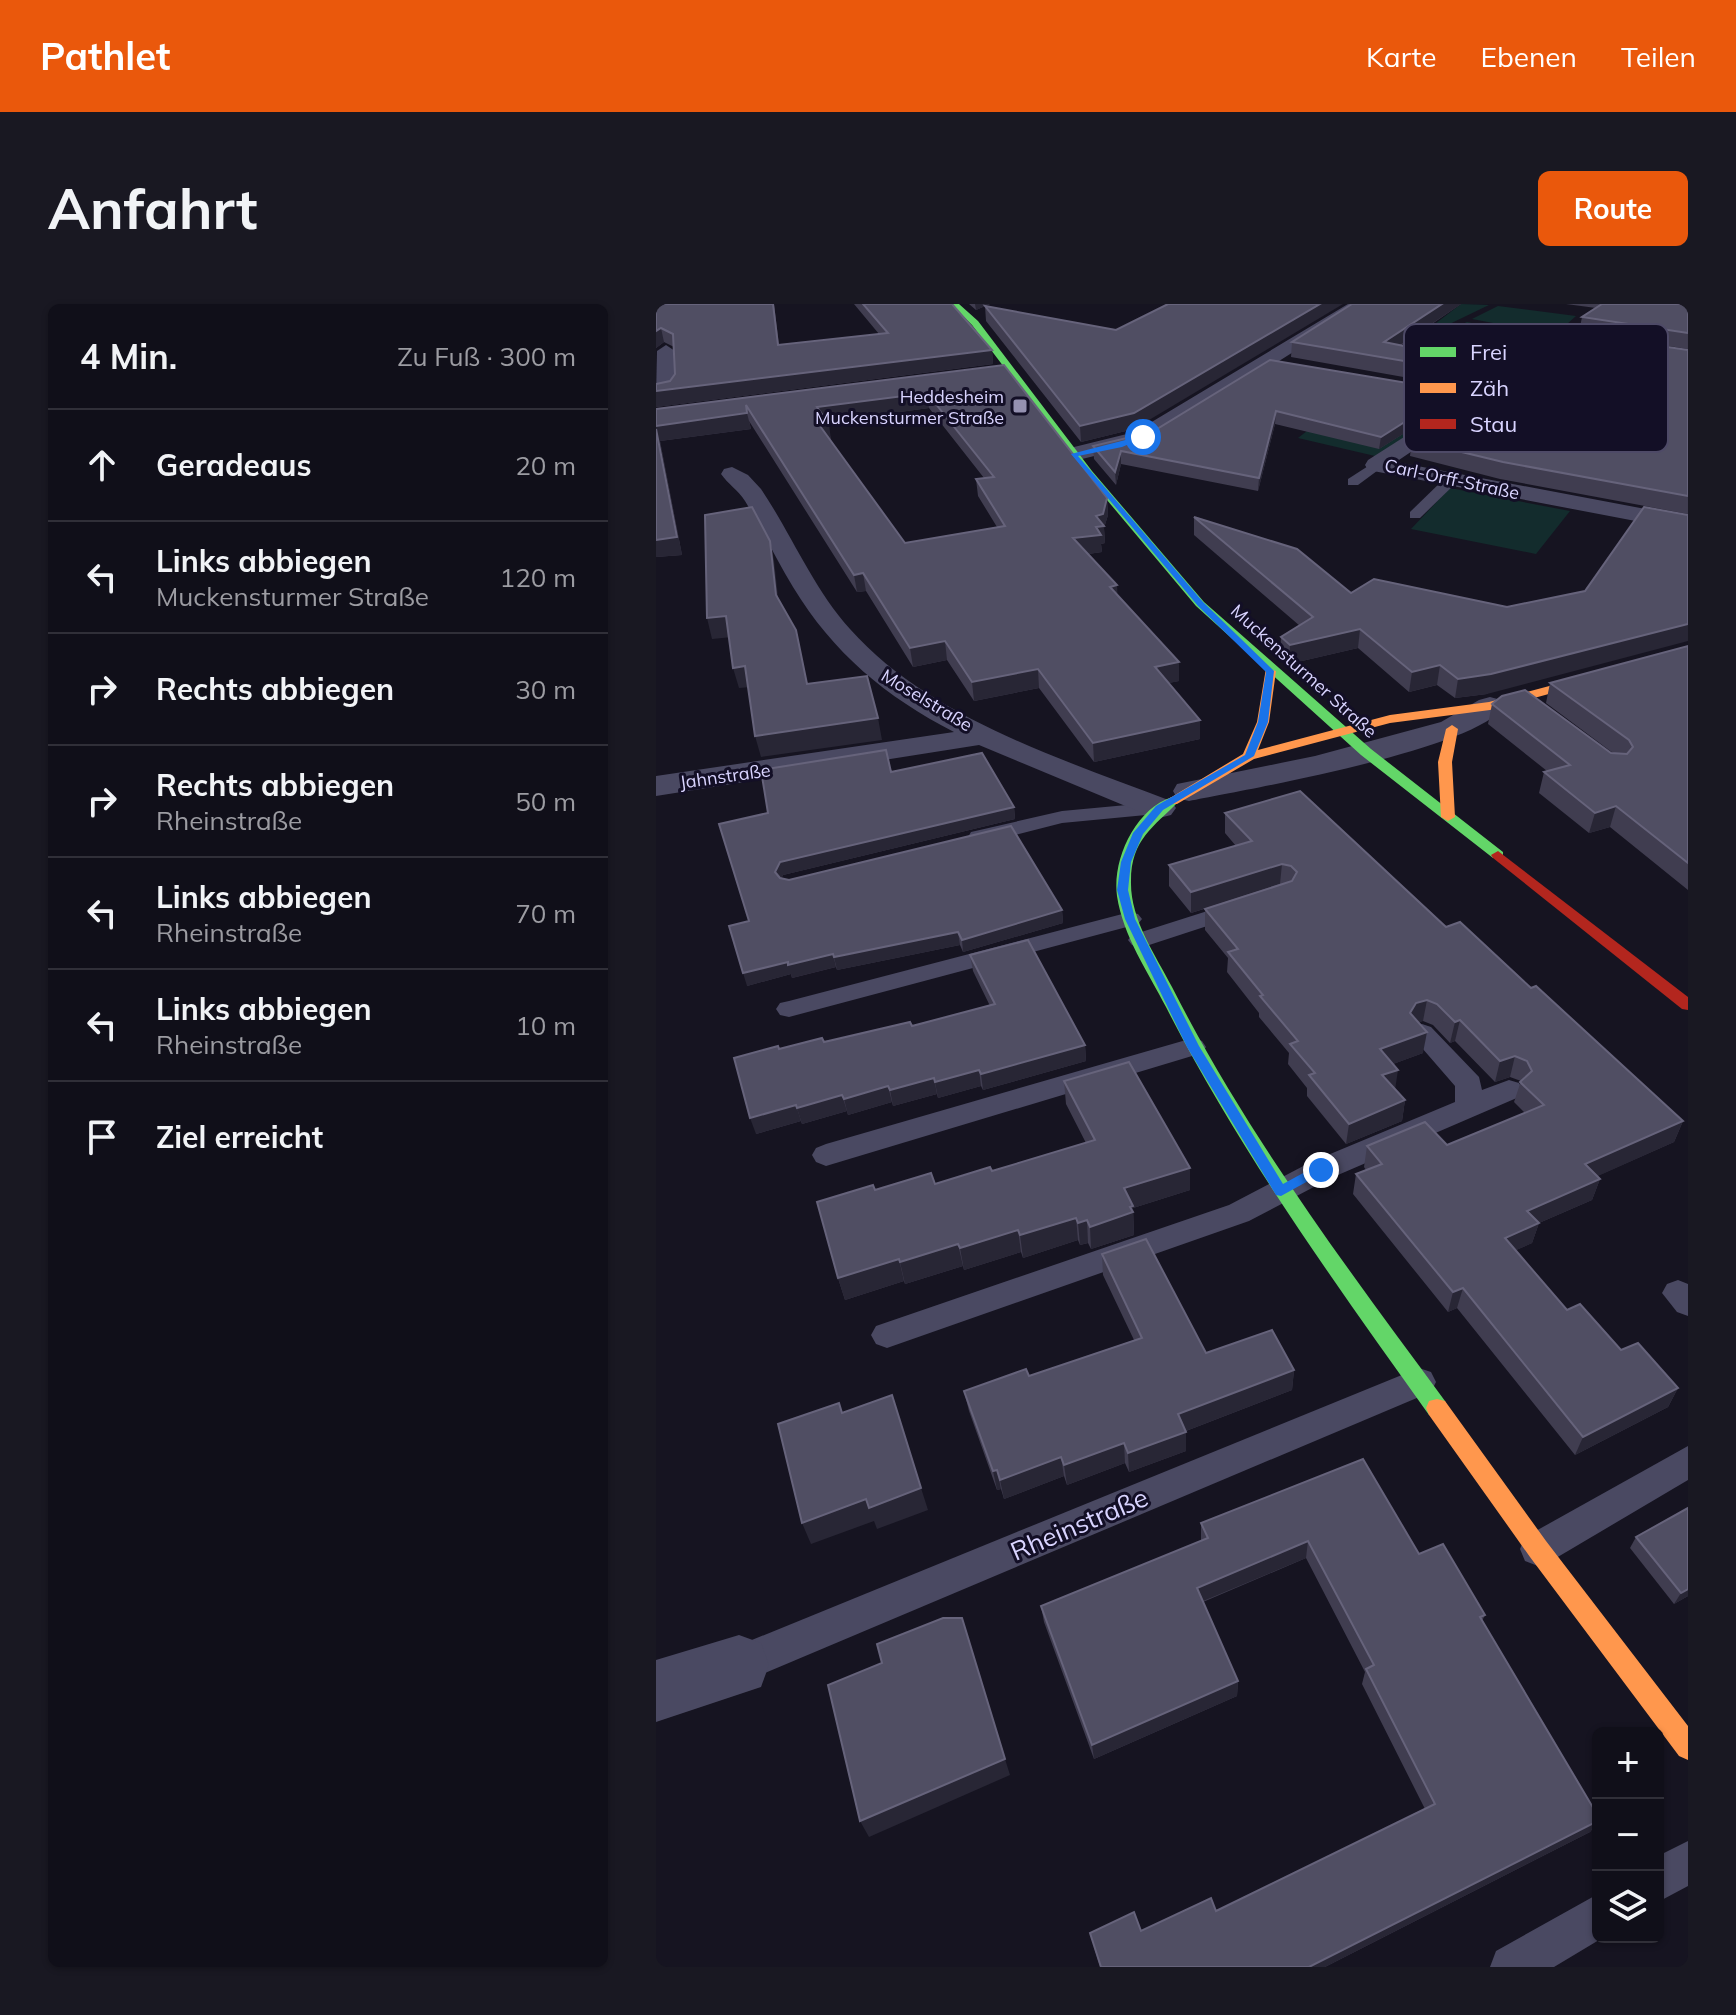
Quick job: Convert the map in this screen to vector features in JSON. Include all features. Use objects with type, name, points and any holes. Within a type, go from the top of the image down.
[{"type":"main road","name":"Muckensturmer Straße","points":[[955,304],[975,323],[1074,454],[1200,604],[1270,671],[1354,742],[1688,1005]]},
{"type":"main road","points":[[1688,652],[1490,706],[1390,719],[1354,742],[1249,756],[1159,808],[1138,833],[1126,862],[1123,890],[1135,930],[1193,1047],[1281,1191],[1538,1549],[1688,1747]]},
{"type":"main road","points":[[1249,756],[1263,722],[1270,671]]},
{"type":"main road","points":[[1448,817],[1445,762],[1452,729]]},
{"type":"street","points":[[1074,454],[1143,437],[1360,304]]},
{"type":"street","points":[[656,391],[666,389],[661,351],[690,348]]},
{"type":"street","points":[[1266,362],[1295,367]]},
{"type":"street","points":[[981,375],[1012,371]]},
{"type":"street","name":"Carl-Orff-Straße","points":[[1376,465],[1404,447]]},
{"type":"street","name":"Carl-Orff-Straße","points":[[1376,465],[1688,524]]},
{"type":"street","name":"Moselstraße","points":[[732,474],[747,484],[778,540],[840,635],[886,679],[984,734],[1159,808]]},
{"type":"street","points":[[1189,791],[1354,742],[1452,729],[1490,706]]},
{"type":"street","name":"Jahnstraße","points":[[656,786],[958,741],[984,734]]},
{"type":"street","points":[[656,1691],[739,1665]]},
{"type":"lane","points":[[1353,482],[1376,465]]},
{"type":"lane","points":[[1415,515],[1451,480]]},
{"type":"lane","points":[[1522,698],[1547,716]]},
{"type":"lane","points":[[957,843],[1062,817],[1159,808]]},
{"type":"lane","points":[[789,1009],[1267,899]]},
{"type":"lane","points":[[1422,1033],[1469,1084],[1468,1109]]},
{"type":"lane","points":[[826,1155],[1193,1047]]},
{"type":"lane","points":[[887,1335],[1239,1213],[1321,1170],[1509,1090]]},
{"type":"lane","name":"Rheinstraße","points":[[739,1665],[1419,1382]]},
{"type":"lane","points":[[1538,1549],[1688,1462]]},
{"type":"lane","points":[[1664,1876],[1688,1862]]},
{"type":"lane","points":[[1512,1967],[1592,1920]]},
{"type":"green space","points":[[1461,304],[1489,305],[1450,324],[1435,324]]},
{"type":"green space","points":[[1498,306],[1576,316],[1567,324],[1498,324],[1472,319]]},
{"type":"green space","points":[[1330,413],[1404,430],[1404,438],[1375,456],[1298,438]]},
{"type":"green space","points":[[1450,488],[1570,511],[1536,554],[1411,529]]},
{"type":"building","points":[[656,304],[773,304],[778,345],[888,333],[863,304],[952,304],[992,350],[656,391],[656,384],[670,381],[675,374],[673,334],[661,328],[656,331]]},
{"type":"building","points":[[1168,304],[1320,304],[1134,413],[1080,426],[985,306],[1116,330]]},
{"type":"building","points":[[1352,304],[1442,304],[1411,324],[1404,324],[1404,329],[1384,342],[1404,346],[1404,361],[1292,342]]},
{"type":"building","points":[[1602,304],[1688,304],[1688,333],[1668,330],[1668,324],[1628,324],[1582,317]]},
{"type":"building","points":[[1668,347],[1688,350],[1688,496],[1462,452],[1668,452]]},
{"type":"building","points":[[1270,360],[1404,382],[1404,422],[1381,437],[1276,411],[1259,478],[1121,451],[1115,472],[1093,446],[1152,432]]},
{"type":"building","points":[[1004,365],[1107,498],[1103,514],[1096,516],[1104,526],[1096,527],[1101,535],[1073,538],[1117,585],[1110,587],[1179,662],[1155,667],[1200,720],[1093,743],[1038,669],[972,682],[945,641],[910,648],[863,573],[854,575],[746,405],[747,413],[656,426],[656,409]],"holes":[[[927,393],[994,477],[976,479],[1005,526],[905,543],[820,426],[829,424],[817,407]]]},
{"type":"building","points":[[656,429],[677,537],[656,540]]},
{"type":"building","points":[[752,507],[770,541],[776,595],[796,630],[807,684],[867,676],[878,718],[755,736],[745,666],[733,668],[726,616],[707,618],[705,515]]},
{"type":"building","points":[[1644,507],[1688,515],[1688,624],[1491,674],[1458,679],[1440,665],[1412,672],[1360,629],[1290,645],[1281,637],[1313,617],[1194,517],[1297,549],[1351,593],[1374,579],[1507,607],[1585,591]]},
{"type":"building","points":[[1688,646],[1688,863],[1616,806],[1595,813],[1544,772],[1570,765],[1492,704],[1502,696],[1525,690],[1611,753],[1627,754],[1633,747],[1629,740],[1550,683]]},
{"type":"building","points":[[886,750],[891,772],[982,753],[1014,807],[780,862],[775,872],[780,878],[789,880],[1011,826],[1062,910],[962,940],[958,932],[743,973],[729,926],[749,921],[719,824],[768,813],[761,770]]},
{"type":"building","points":[[1300,791],[1446,927],[1460,922],[1531,988],[1536,986],[1683,1121],[1585,1164],[1600,1179],[1527,1211],[1539,1223],[1505,1238],[1567,1310],[1580,1304],[1621,1350],[1638,1343],[1678,1388],[1583,1437],[1463,1288],[1453,1292],[1356,1174],[1382,1164],[1367,1146],[1425,1122],[1447,1145],[1544,1105],[1520,1082],[1532,1071],[1527,1061],[1515,1056],[1500,1061],[1460,1020],[1455,1022],[1437,1004],[1427,1000],[1416,1003],[1410,1013],[1427,1032],[1380,1049],[1398,1070],[1382,1075],[1405,1100],[1349,1124],[1309,1075],[1315,1073],[1290,1044],[1298,1041],[1228,952],[1238,949],[1205,909],[1292,881],[1297,872],[1291,866],[1282,864],[1191,892],[1169,865],[1252,841],[1225,813]]},
{"type":"building","points":[[1028,940],[1085,1045],[981,1074],[979,1070],[890,1090],[888,1086],[844,1099],[842,1095],[750,1118],[734,1058],[778,1046],[779,1049],[822,1038],[824,1042],[910,1022],[912,1026],[995,1004],[970,955]]},
{"type":"building","points":[[1129,1062],[1190,1168],[1124,1188],[1133,1212],[1090,1227],[1087,1220],[1078,1223],[1076,1218],[1020,1235],[1018,1230],[960,1248],[958,1244],[900,1262],[899,1259],[838,1278],[817,1202],[873,1185],[875,1190],[931,1173],[935,1184],[990,1167],[992,1171],[1095,1140],[1064,1081]]},
{"type":"building","points":[[1146,1239],[1206,1353],[1272,1330],[1294,1370],[1178,1414],[1186,1432],[1128,1453],[1124,1443],[1064,1465],[1061,1457],[1000,1480],[997,1470],[993,1471],[964,1391],[1026,1369],[1029,1376],[1142,1338],[1102,1254]]},
{"type":"building","points":[[892,1395],[921,1488],[869,1508],[866,1499],[802,1523],[778,1424],[839,1403],[842,1413]]},
{"type":"building","points":[[1363,1459],[1419,1554],[1443,1544],[1485,1615],[1480,1617],[1592,1806],[1592,1824],[1309,1967],[1101,1967],[1090,1933],[1134,1912],[1141,1931],[1211,1898],[1216,1911],[1435,1804],[1366,1669],[1374,1665],[1308,1541],[1197,1588],[1238,1681],[1092,1745],[1041,1606],[1208,1538],[1201,1523]]},
{"type":"building","points":[[1688,1508],[1688,1589],[1681,1593],[1636,1537]]},
{"type":"building","points":[[943,1618],[962,1618],[1005,1759],[860,1821],[828,1685],[882,1663],[877,1644]]},
{"type":"traffic: fast","points":[[955,304],[975,323],[1089,473],[1200,604],[1366,752],[1498,855]]},
{"type":"traffic: fast","points":[[1172,801],[1142,828],[1125,865],[1124,892],[1135,931],[1195,1047],[1258,1154],[1437,1408]]},
{"type":"traffic: slow","points":[[1172,801],[1249,756],[1390,719],[1490,706],[1688,652]]},
{"type":"traffic: slow","points":[[1249,756],[1263,722],[1270,671]]},
{"type":"traffic: slow","points":[[1448,817],[1445,762],[1452,729]]},
{"type":"traffic: slow","points":[[1437,1408],[1538,1549],[1688,1747]]},
{"type":"traffic: jam","points":[[1498,855],[1688,1005]]},
{"type":"place","name":"Heddesheim Muckensturmer Straße","points":[[1020,406]]},
{"type":"route","points":[[1143,437],[1074,454],[1200,604],[1270,671],[1263,722],[1249,756],[1159,808],[1138,833],[1126,862],[1123,890],[1130,919],[1193,1047],[1281,1191],[1321,1170]]}]
